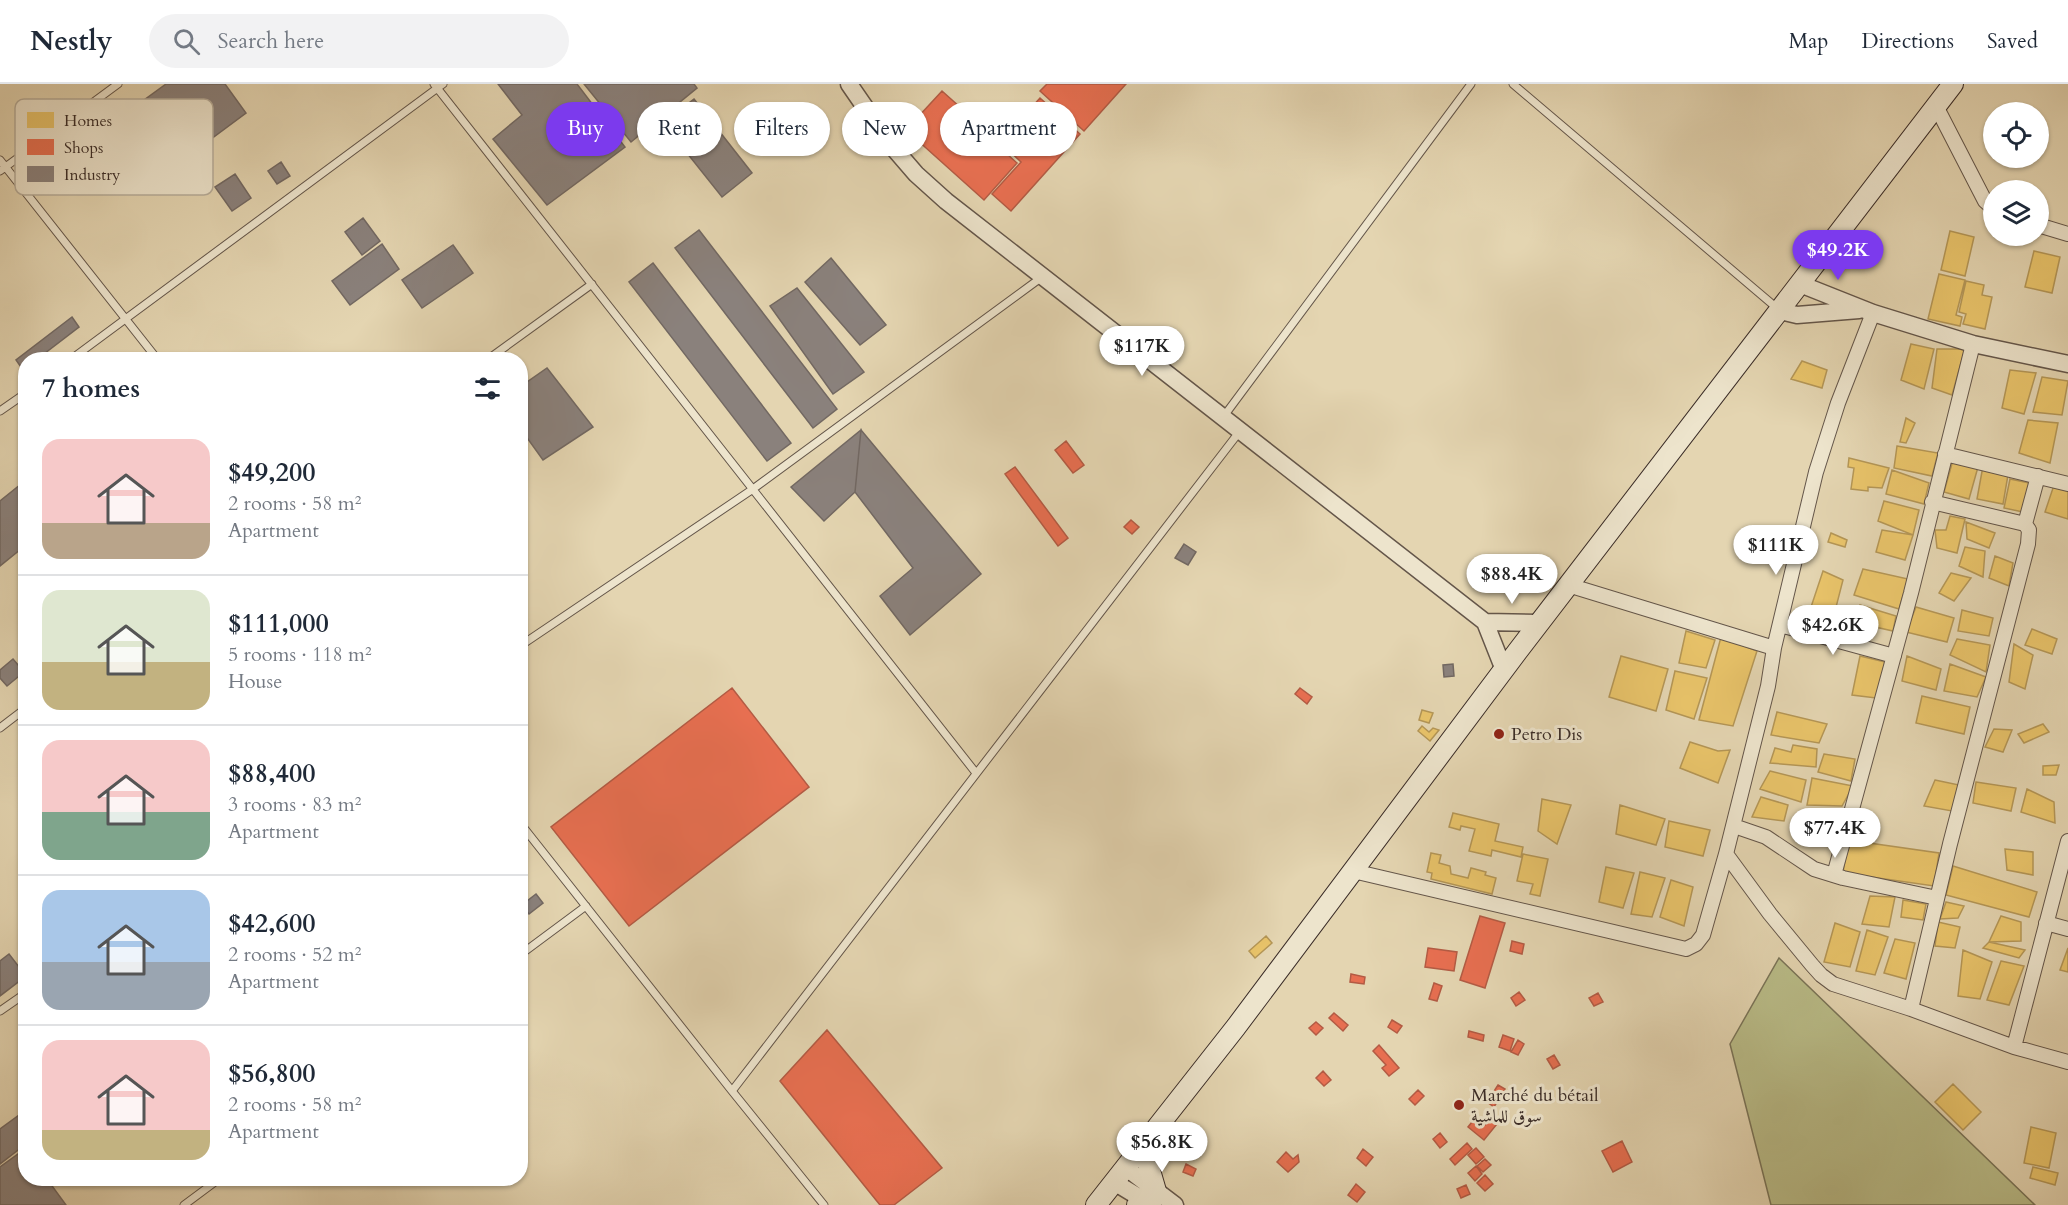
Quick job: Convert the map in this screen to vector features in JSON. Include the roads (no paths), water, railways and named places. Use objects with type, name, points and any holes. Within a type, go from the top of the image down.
[{"type":"main road","points":[[1096,1205],[1236,1027],[1503,670],[1953,84]]},
{"type":"main road","points":[[1144,1142],[1149,1167],[1149,1201]]},
{"type":"street","points":[[849,84],[891,145],[916,174],[946,201],[1485,622],[1503,670]]},
{"type":"street","points":[[1936,106],[1983,197]]},
{"type":"street","points":[[2049,228],[2068,234]]},
{"type":"street","points":[[1800,284],[1868,312],[1973,344],[2068,364]]},
{"type":"street","points":[[1780,311],[1797,315],[1868,312]]},
{"type":"street","points":[[1353,871],[1686,949],[1696,944],[1703,935],[1734,826],[1768,686],[1773,648],[1816,472],[1868,312]]},
{"type":"street","points":[[1834,875],[1894,656],[1973,344]]},
{"type":"street","points":[[1946,454],[2068,484]]},
{"type":"street","points":[[2025,524],[2038,477]]},
{"type":"street","points":[[1911,1008],[2028,544],[2029,530],[2025,524],[1932,502]]},
{"type":"street","points":[[1568,585],[1773,648]]},
{"type":"street","points":[[1485,622],[1539,623]]},
{"type":"street","points":[[1780,625],[1894,656]]},
{"type":"street","points":[[1734,826],[1766,837],[1814,869],[1937,898]]},
{"type":"street","points":[[2014,1047],[2068,841]]},
{"type":"street","points":[[1726,854],[1770,914],[1821,975],[1833,984],[1911,1008],[2014,1047],[2068,1062]]},
{"type":"street","points":[[2046,923],[2068,929]]},
{"type":"street","points":[[1120,1174],[1149,1201],[1175,1205]]},
{"type":"lane","points":[[98,99],[118,84]]},
{"type":"lane","points":[[1223,418],[1471,84]]},
{"type":"lane","points":[[1513,84],[1780,311]]},
{"type":"lane","points":[[81,352],[438,85],[976,773]]},
{"type":"lane","points":[[0,160],[3,169],[15,184]]},
{"type":"lane","points":[[24,195],[152,352]]},
{"type":"lane","points":[[528,641],[753,489],[1042,277]]},
{"type":"lane","points":[[498,352],[592,284]]},
{"type":"lane","points":[[0,411],[18,399]]},
{"type":"lane","points":[[732,1091],[1240,431]]},
{"type":"lane","points":[[0,728],[18,714]]},
{"type":"lane","points":[[528,833],[824,1205]]},
{"type":"lane","points":[[528,949],[586,906]]},
{"type":"lane","points":[[0,1011],[18,999]]},
{"type":"lane","points":[[184,1205],[210,1186]]},
{"type":"place","name":"Petro Dis","points":[[1499,734]]},
{"type":"place","name":"Marché du bétail سوق للماشية","points":[[1459,1105]]}]
